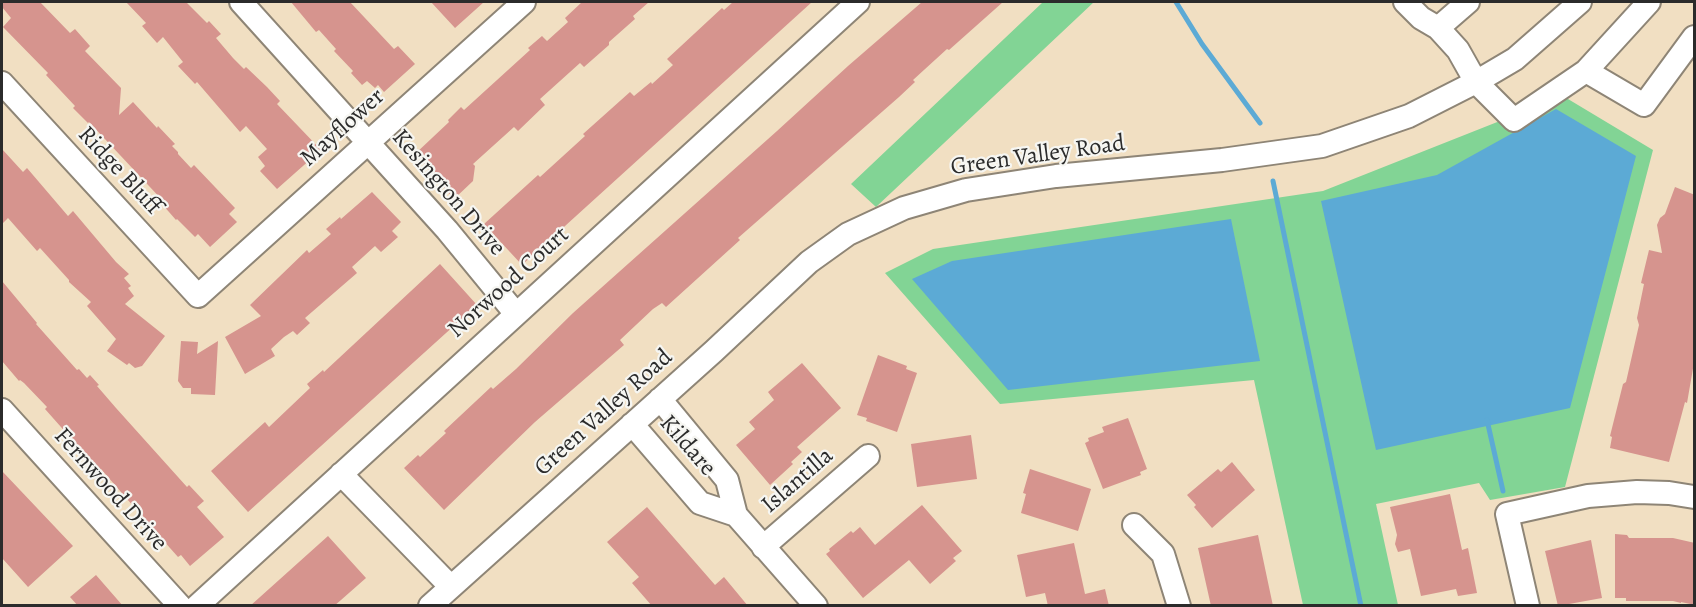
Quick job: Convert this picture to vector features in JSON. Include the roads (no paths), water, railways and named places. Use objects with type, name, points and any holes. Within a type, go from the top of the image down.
[{"type":"street","name":"Kesington Drive","points":[[241,2],[447,230],[516,314]]},
{"type":"street","name":"Mayflower","points":[[198,296],[524,2]]},
{"type":"street","name":"Norwood Court","points":[[198,606],[858,2]]},
{"type":"street","points":[[1405,2],[1420,18],[1438,28],[1458,50],[1476,82],[1514,120],[1586,71],[1649,2]]},
{"type":"street","points":[[1438,28],[1468,2]]},
{"type":"street","name":"Green Valley Road","points":[[430,606],[809,262],[848,234],[904,208],[966,190],[1045,178],[1222,160],[1322,146],[1409,116],[1476,82],[1515,59],[1580,2]]},
{"type":"street","points":[[1586,71],[1644,105],[1695,37]]},
{"type":"street","name":"Ridge Bluff","points":[[2,83],[198,296]]},
{"type":"street","name":"Kildare","points":[[660,399],[727,480],[736,515],[816,606]]},
{"type":"street","name":"Fernwood Drive","points":[[2,410],[180,606]]},
{"type":"street","name":"Kildare","points":[[632,424],[700,503],[736,515]]},
{"type":"street","points":[[676,477],[704,452]]},
{"type":"street","name":"Islantilla","points":[[763,547],[868,456]]},
{"type":"street","points":[[341,474],[451,587]]},
{"type":"street","points":[[1528,606],[1507,514],[1588,496],[1637,492],[1695,497]]},
{"type":"street","points":[[1134,525],[1163,554],[1179,606]]},
{"type":"water","points":[[1556,109],[1636,156],[1570,408],[1376,450],[1321,201],[1437,175]]},
{"type":"water","points":[[1231,219],[1260,361],[1008,390],[912,279],[952,261]]},
{"type":"waterway","points":[[1176,2],[1202,44],[1260,123]]},
{"type":"waterway","points":[[1273,181],[1361,606]]},
{"type":"waterway","points":[[1487,420],[1503,491]]}]
